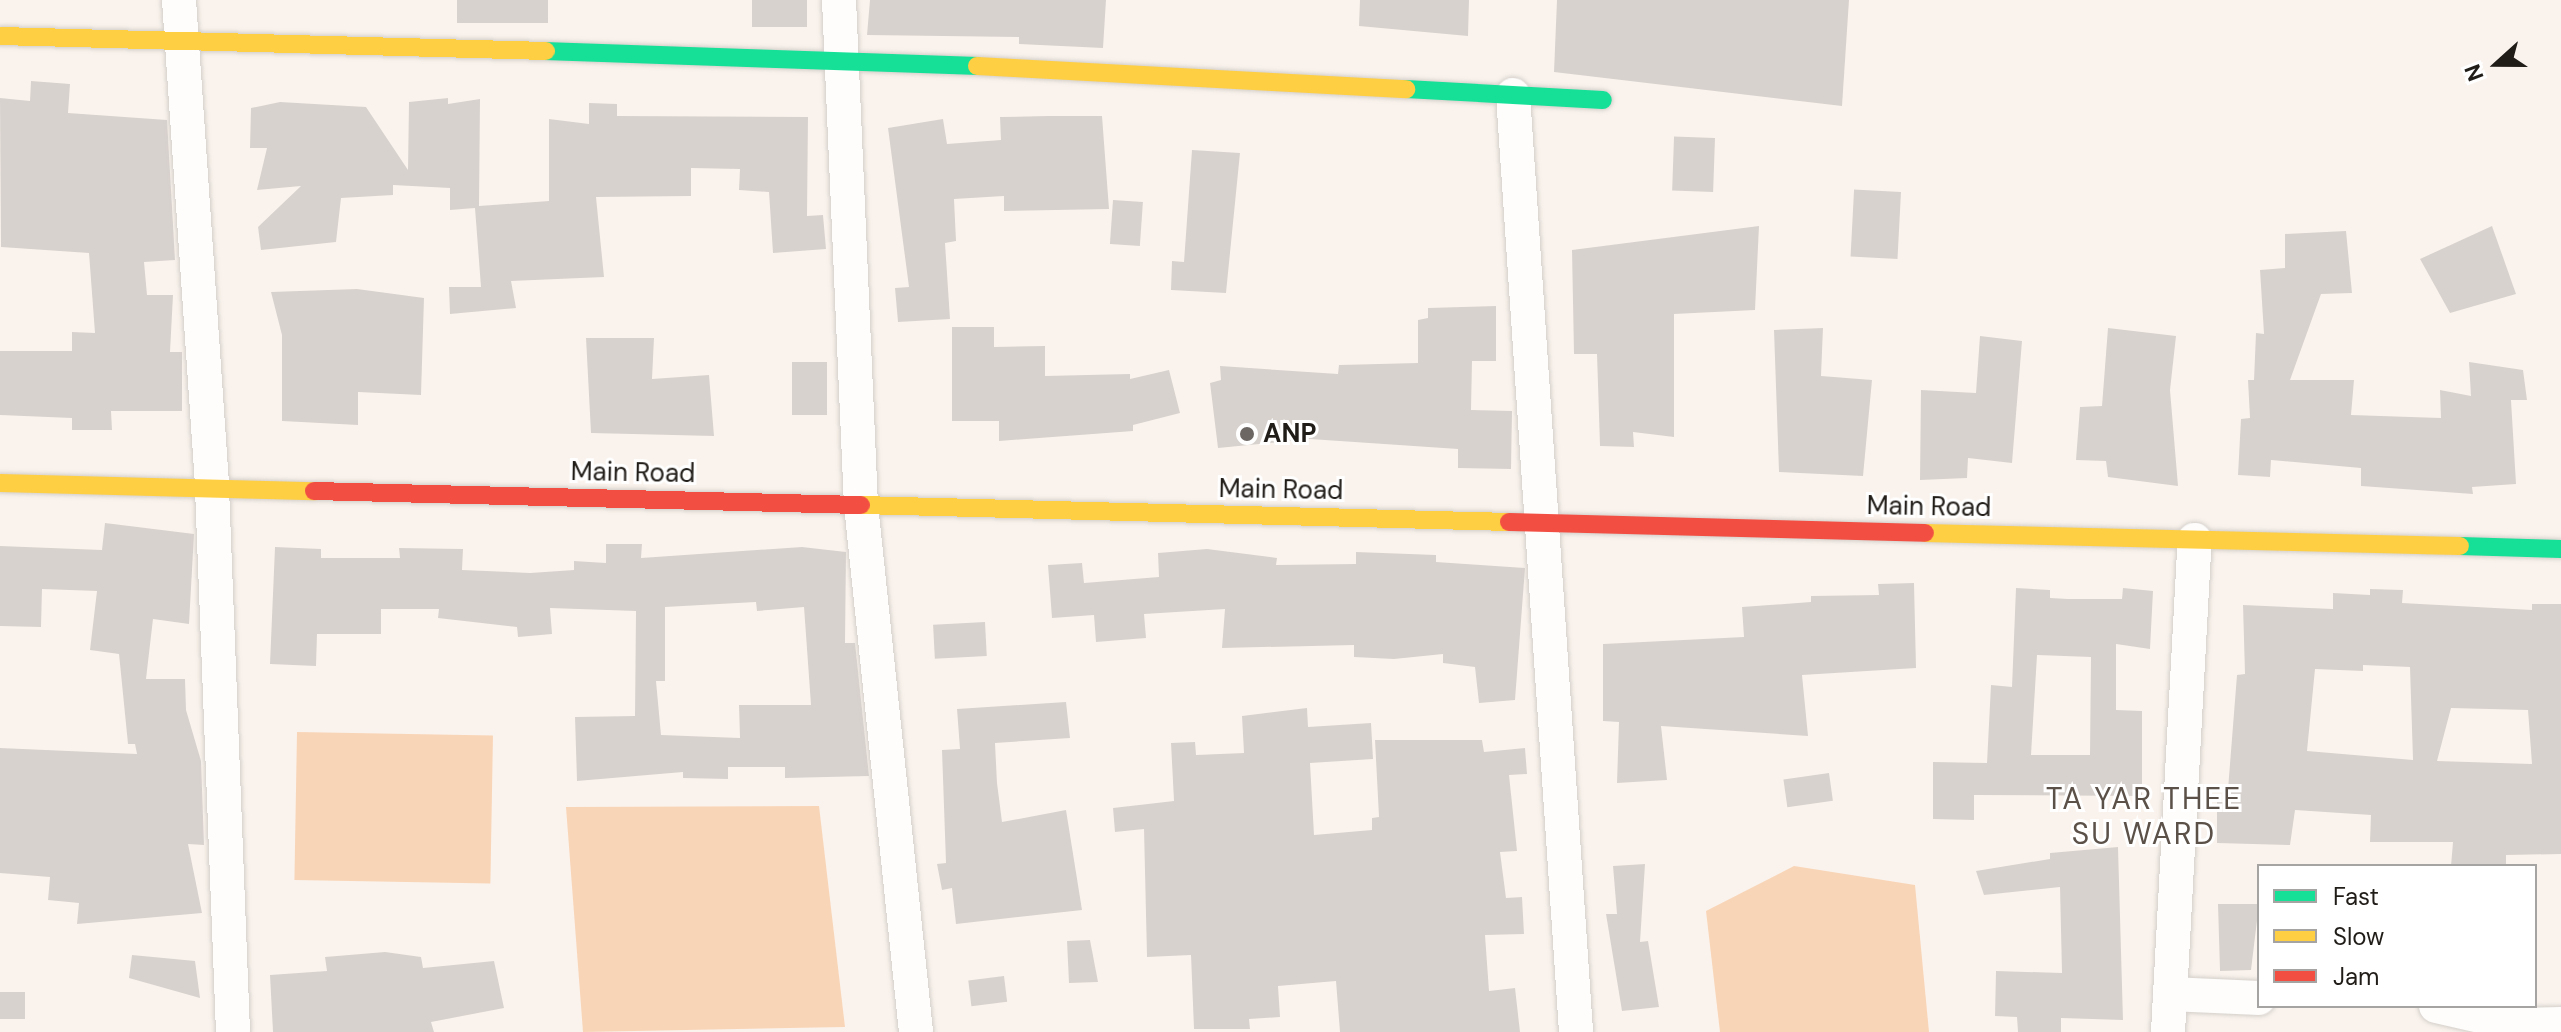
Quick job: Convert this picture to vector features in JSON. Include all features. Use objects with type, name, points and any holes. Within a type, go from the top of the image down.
[{"type":"main road","points":[[0,36],[840,59],[1603,100]]},
{"type":"main road","name":"Main Road","points":[[0,483],[2561,549]]},
{"type":"street","points":[[179,0],[212,488],[233,1032]]},
{"type":"street","points":[[839,0],[861,505],[916,1032]]},
{"type":"street","points":[[1513,95],[1576,1032]]},
{"type":"street","points":[[2168,1032],[2195,540]]},
{"type":"street","points":[[2170,994],[2257,998]]},
{"type":"street","points":[[2445,1008],[2519,1025],[2561,1024]]},
{"type":"shaded area","points":[[297,732],[493,735],[490,883],[294,880]]},
{"type":"shaded area","points":[[819,806],[845,1027],[583,1032],[566,807]]},
{"type":"shaded area","points":[[1794,866],[1915,885],[1929,1032],[1720,1032],[1706,911]]},
{"type":"building","points":[[457,0],[548,0],[548,23],[457,23]]},
{"type":"building","points":[[752,0],[807,0],[807,27],[752,27]]},
{"type":"building","points":[[870,0],[1106,0],[1103,48],[1019,44],[1019,37],[867,35]]},
{"type":"building","points":[[1360,0],[1469,0],[1468,36],[1359,26]]},
{"type":"building","points":[[1557,0],[1849,0],[1842,106],[1554,72]]},
{"type":"building","points":[[31,81],[70,84],[68,113],[167,120],[175,260],[144,262],[147,295],[173,295],[170,352],[182,352],[182,411],[111,411],[112,430],[72,430],[72,418],[0,415],[0,351],[72,351],[72,332],[95,333],[89,253],[1,247],[0,98],[30,101]]},
{"type":"building","points":[[448,98],[448,104],[480,99],[479,206],[549,201],[549,119],[589,124],[589,103],[617,104],[617,116],[808,117],[807,216],[823,215],[826,249],[773,253],[769,192],[739,190],[740,169],[691,168],[691,196],[596,197],[604,277],[511,281],[516,308],[450,314],[449,287],[481,287],[475,208],[450,210],[450,188],[393,185],[393,195],[341,198],[336,242],[261,250],[258,227],[301,186],[257,190],[267,148],[250,148],[251,108],[280,102],[366,107],[408,170],[409,102]]},
{"type":"building","points":[[1102,116],[1109,209],[1004,211],[1004,196],[954,199],[956,241],[945,243],[950,319],[898,322],[895,288],[909,287],[888,128],[943,119],[947,144],[1001,140],[1000,117]]},
{"type":"building","points":[[1674,137],[1715,138],[1713,192],[1672,191]]},
{"type":"building","points":[[1192,150],[1240,153],[1226,293],[1171,290],[1172,261],[1184,262]]},
{"type":"building","points":[[1854,190],[1901,192],[1897,259],[1851,256]]},
{"type":"building","points":[[1113,200],[1143,202],[1140,246],[1110,244]]},
{"type":"building","points":[[1759,226],[1755,310],[1674,314],[1674,437],[1633,432],[1634,447],[1600,446],[1597,354],[1574,354],[1572,250]]},
{"type":"building","points":[[2492,226],[2516,294],[2450,313],[2420,259]]},
{"type":"building","points":[[2346,231],[2352,293],[2321,294],[2290,380],[2354,380],[2351,415],[2441,418],[2440,390],[2471,396],[2469,362],[2523,370],[2527,400],[2511,400],[2516,484],[2472,487],[2473,494],[2361,486],[2361,468],[2271,460],[2270,477],[2238,475],[2241,419],[2250,418],[2248,380],[2254,380],[2256,333],[2264,334],[2260,270],[2285,268],[2285,234]]},
{"type":"building","points":[[357,289],[424,298],[421,395],[358,392],[358,425],[282,421],[282,335],[271,292]]},
{"type":"building","points":[[1496,306],[1496,361],[1472,361],[1471,410],[1512,411],[1511,469],[1458,468],[1458,449],[1310,439],[1218,448],[1210,383],[1221,380],[1220,366],[1338,374],[1339,365],[1418,363],[1418,320],[1428,318],[1428,308]]},
{"type":"building","points":[[952,327],[994,327],[994,347],[1045,346],[1045,376],[1130,374],[1130,379],[1169,370],[1180,413],[1133,425],[1133,431],[999,441],[999,421],[952,421]]},
{"type":"building","points":[[1823,328],[1821,376],[1872,380],[1863,476],[1779,472],[1774,330]]},
{"type":"building","points":[[2108,328],[2176,336],[2170,390],[2178,486],[2108,477],[2106,461],[2076,460],[2080,407],[2102,406]]},
{"type":"building","points":[[1980,336],[2022,341],[2012,463],[1968,458],[1967,478],[1920,480],[1921,390],[1976,393]]},
{"type":"building","points":[[586,338],[654,338],[652,379],[709,375],[714,436],[591,433]]},
{"type":"building","points":[[792,362],[827,362],[827,415],[792,415]]},
{"type":"building","points":[[105,523],[194,534],[189,624],[153,619],[146,679],[185,679],[186,710],[201,761],[204,845],[188,844],[202,913],[77,924],[79,903],[48,900],[50,877],[0,873],[0,748],[137,754],[135,744],[128,744],[119,654],[90,650],[97,591],[42,589],[41,627],[0,626],[0,546],[102,550]]},
{"type":"building","points":[[606,544],[642,544],[641,558],[802,547],[846,552],[845,643],[855,643],[869,776],[785,778],[785,767],[728,767],[728,779],[683,778],[683,772],[577,781],[575,717],[635,716],[636,611],[550,608],[552,634],[518,637],[517,627],[438,618],[439,609],[381,609],[381,634],[317,634],[316,666],[270,664],[275,547],[321,549],[321,558],[400,558],[399,548],[463,549],[462,570],[530,573],[574,570],[574,561],[606,563]],"holes":[[[756,602],[757,611],[804,607],[811,705],[739,705],[740,738],[661,735],[656,681],[665,681],[665,607]]]},
{"type":"building","points":[[1207,549],[1277,558],[1276,565],[1356,564],[1356,552],[1436,555],[1436,562],[1525,568],[1515,700],[1479,703],[1475,667],[1443,663],[1443,654],[1394,659],[1354,657],[1354,645],[1222,648],[1225,609],[1144,614],[1146,638],[1096,642],[1094,615],[1052,618],[1048,565],[1082,563],[1084,583],[1159,577],[1158,553]]},
{"type":"building","points":[[1914,583],[1916,668],[1802,675],[1808,736],[1661,726],[1667,780],[1617,783],[1619,722],[1603,721],[1603,644],[1744,637],[1742,607],[1811,602],[1811,596],[1879,595],[1878,584]]},
{"type":"building","points":[[2016,588],[2050,590],[2050,598],[2068,599],[2122,599],[2123,588],[2153,591],[2150,649],[2116,644],[2116,710],[2142,711],[2142,796],[1974,795],[1974,820],[1933,819],[1933,762],[1987,763],[1991,685],[2012,687]],"holes":[[[2037,655],[2091,657],[2090,755],[2031,755]]]},
{"type":"building","points":[[2370,589],[2403,590],[2402,603],[2532,610],[2532,604],[2561,604],[2561,854],[2506,855],[2506,864],[2451,864],[2453,842],[2370,842],[2371,815],[2295,810],[2290,845],[2217,843],[2217,802],[2227,802],[2237,675],[2245,674],[2243,605],[2333,609],[2333,593],[2370,595]],"holes":[[[2363,665],[2410,667],[2413,760],[2307,751],[2315,669],[2363,671]],[[2451,708],[2528,710],[2532,764],[2437,761]]]},
{"type":"building","points":[[985,622],[987,656],[935,659],[933,625]]},
{"type":"building","points":[[1066,702],[1070,738],[995,743],[997,783],[1002,822],[1066,810],[1082,910],[956,924],[952,888],[942,890],[937,864],[946,863],[942,750],[960,749],[957,709]]},
{"type":"building","points":[[1307,708],[1308,727],[1371,723],[1373,759],[1310,763],[1314,835],[1372,830],[1372,818],[1379,817],[1375,740],[1482,740],[1484,752],[1525,748],[1527,774],[1509,775],[1517,851],[1500,852],[1506,898],[1522,897],[1524,934],[1485,935],[1489,991],[1515,988],[1520,1032],[1340,1032],[1336,981],[1278,986],[1280,1017],[1249,1019],[1250,1029],[1194,1029],[1191,955],[1147,957],[1144,829],[1115,832],[1113,808],[1174,801],[1171,743],[1195,742],[1196,755],[1244,753],[1242,716]]},
{"type":"building","points":[[1829,773],[1833,801],[1787,807],[1783,779]]},
{"type":"building","points":[[2118,847],[2123,1020],[2061,1018],[2061,1032],[2018,1032],[2017,1017],[1995,1016],[1996,971],[2062,973],[2060,887],[1984,895],[1976,871],[2050,859],[2050,853]]},
{"type":"building","points":[[1645,864],[1640,942],[1648,941],[1659,1007],[1622,1011],[1606,914],[1617,914],[1613,866]]},
{"type":"building","points":[[2218,904],[2257,904],[2251,970],[2220,971]]},
{"type":"building","points":[[1090,940],[1098,982],[1069,983],[1067,941]]},
{"type":"building","points":[[385,952],[421,957],[423,968],[494,961],[504,1008],[431,1022],[434,1032],[273,1032],[270,975],[327,971],[325,957]]},
{"type":"building","points":[[132,955],[195,961],[200,998],[129,978]]},
{"type":"building","points":[[1004,976],[1007,1002],[971,1006],[968,980]]},
{"type":"building","points":[[0,992],[25,992],[25,1019],[0,1019]]},
{"type":"traffic: fast","points":[[546,51],[977,66]]},
{"type":"traffic: fast","points":[[1406,89],[1603,100]]},
{"type":"traffic: fast","points":[[2460,546],[2561,549]]},
{"type":"traffic: slow","points":[[0,36],[546,51]]},
{"type":"traffic: slow","points":[[977,66],[1406,89]]},
{"type":"traffic: slow","points":[[0,483],[314,491]]},
{"type":"traffic: slow","points":[[861,505],[1509,522]]},
{"type":"traffic: slow","points":[[1925,533],[2460,546]]},
{"type":"traffic: jam","points":[[314,491],[861,505]]},
{"type":"traffic: jam","points":[[1509,522],[1925,533]]},
{"type":"place","name":"ANP","points":[[1247,434]]},
{"type":"district","name":"TA YAR THEE SU WARD","points":[[2144,816]]}]
